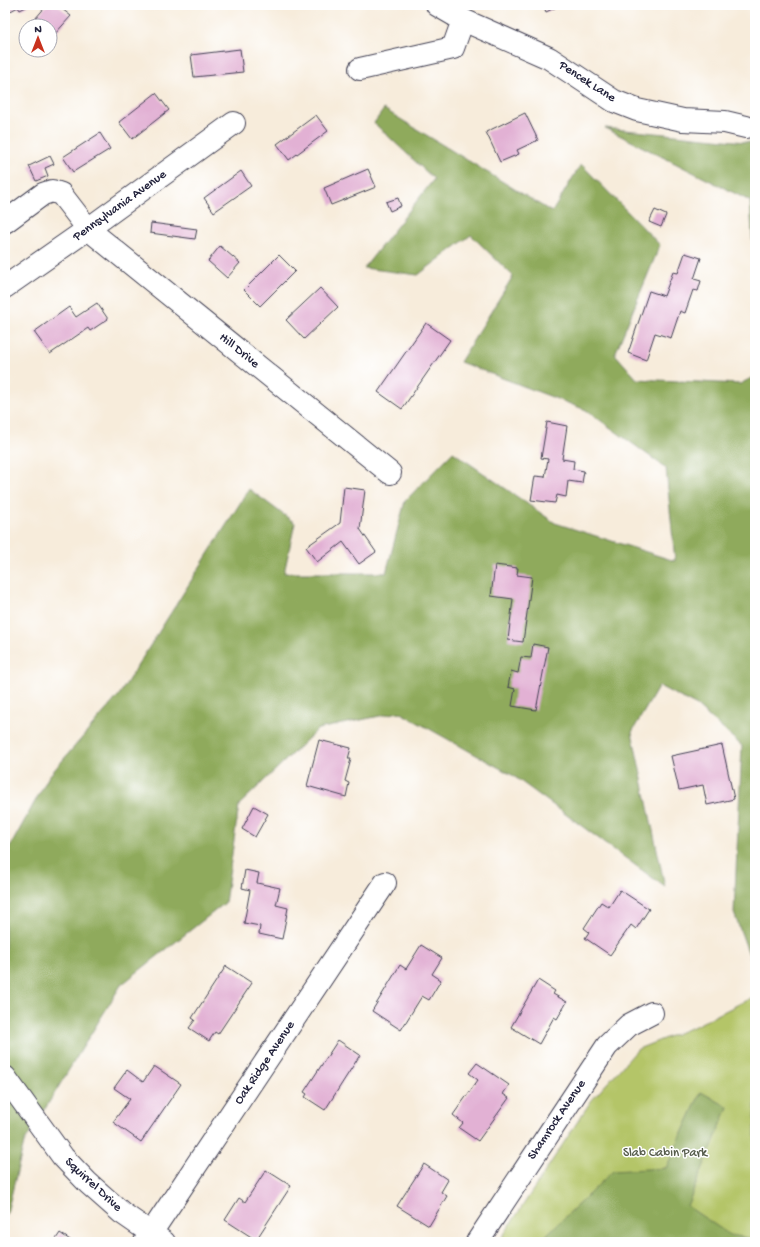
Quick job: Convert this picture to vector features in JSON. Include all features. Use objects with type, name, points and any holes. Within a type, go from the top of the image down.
[{"type":"street","name":"Pencek Lane","points":[[436,5],[463,20],[549,58],[614,101],[637,110],[683,120],[725,122],[746,127]]},
{"type":"street","points":[[360,69],[453,48],[463,20]]},
{"type":"street","name":"Pennsylvania Avenue","points":[[5,288],[234,123]]},
{"type":"street","name":"Hill Drive","points":[[5,222],[43,194],[52,191],[61,194],[88,229],[390,473]]},
{"type":"street","name":"Oak Ridge Avenue","points":[[154,1239],[385,883]]},
{"type":"street","name":"Shamrock Avenue","points":[[477,1242],[607,1046],[629,1025],[652,1013]]},
{"type":"street","name":"Squirrel Drive","points":[[5,1077],[63,1157],[83,1178],[154,1239]]},
{"type":"green space","points":[[384,109],[552,212],[581,164],[660,245],[615,354],[637,379],[740,384],[755,376],[755,971],[734,913],[742,746],[697,706],[659,686],[632,732],[665,887],[512,775],[399,712],[318,729],[239,805],[225,903],[121,985],[24,1143],[7,1213],[5,1215],[5,856],[49,776],[119,695],[249,489],[295,523],[284,573],[386,573],[405,501],[453,452],[555,523],[675,561],[666,468],[586,410],[460,362],[513,276],[471,235],[418,275],[364,268],[434,179],[374,123]]},
{"type":"green space","points":[[605,128],[755,143],[755,268],[750,201]]},
{"type":"green space","name":"Slab Cabin Park","points":[[755,996],[755,1242],[499,1242],[591,1101],[638,1049],[693,1027]]},
{"type":"green space","points":[[701,1092],[728,1107],[687,1206],[730,1235],[755,1239],[755,1242],[539,1242],[613,1171],[666,1168]]},
{"type":"building","points":[[5,5],[30,5],[20,10],[18,7],[5,14]]},
{"type":"building","points":[[47,5],[57,5],[71,16],[58,31],[58,18],[36,18]]},
{"type":"building","points":[[543,5],[561,5],[546,12]]},
{"type":"building","points":[[240,49],[243,72],[194,77],[191,55]]},
{"type":"building","points":[[156,93],[169,110],[132,139],[119,122]]},
{"type":"building","points":[[525,113],[538,140],[517,150],[519,154],[500,162],[486,132]]},
{"type":"building","points":[[316,115],[328,131],[289,160],[277,144]]},
{"type":"building","points":[[100,133],[110,149],[73,172],[63,157]]},
{"type":"building","points":[[50,156],[54,164],[45,168],[48,176],[36,181],[29,166]]},
{"type":"building","points":[[368,169],[376,187],[331,205],[324,188]]},
{"type":"building","points":[[241,171],[251,186],[214,212],[204,198]]},
{"type":"building","points":[[398,198],[401,206],[390,211],[386,202]]},
{"type":"building","points":[[655,210],[666,215],[661,227],[649,222]]},
{"type":"building","points":[[151,223],[197,229],[195,239],[150,233]]},
{"type":"building","points":[[220,246],[240,263],[227,278],[208,261]]},
{"type":"building","points":[[685,253],[701,258],[694,279],[701,281],[698,291],[693,290],[685,313],[680,311],[671,338],[655,333],[646,360],[628,353],[649,291],[664,296],[673,272],[678,273]]},
{"type":"building","points":[[279,255],[295,271],[260,306],[244,290]]},
{"type":"building","points":[[320,288],[338,307],[304,339],[286,320]]},
{"type":"building","points":[[97,303],[108,319],[90,331],[88,328],[50,354],[34,332],[69,307],[76,317]]},
{"type":"building","points":[[426,323],[450,340],[402,409],[378,392]]},
{"type":"building","points":[[547,422],[567,426],[562,459],[574,461],[573,469],[584,471],[582,483],[568,481],[566,497],[557,495],[555,503],[531,500],[535,476],[545,477],[548,459],[541,458]]},
{"type":"building","points":[[344,487],[365,490],[360,529],[376,552],[359,564],[343,542],[317,562],[306,547],[340,523]]},
{"type":"building","points":[[495,565],[518,568],[517,575],[532,577],[523,642],[508,640],[513,599],[491,596]]},
{"type":"building","points":[[533,644],[548,647],[536,710],[512,706],[515,689],[508,687],[511,671],[518,673],[521,657],[531,658]]},
{"type":"building","points":[[319,740],[351,748],[348,759],[351,759],[345,781],[349,783],[346,797],[307,786]]},
{"type":"building","points":[[722,745],[734,799],[707,805],[703,785],[679,790],[671,756]]},
{"type":"building","points":[[254,806],[268,814],[255,837],[242,829]]},
{"type":"building","points":[[245,870],[259,873],[257,883],[280,888],[276,905],[288,908],[282,939],[259,934],[260,926],[244,923],[250,890],[242,888]]},
{"type":"building","points":[[620,890],[649,909],[636,929],[631,925],[610,955],[585,938],[589,932],[584,928],[601,902],[609,907]]},
{"type":"building","points":[[421,945],[442,958],[432,974],[441,980],[429,1000],[422,996],[401,1030],[372,1011],[400,965],[406,969]]},
{"type":"building","points":[[226,966],[252,983],[218,1034],[215,1032],[209,1041],[189,1028],[195,1020],[192,1018]]},
{"type":"building","points":[[538,980],[555,991],[553,994],[567,1002],[557,1019],[554,1017],[539,1044],[511,1027]]},
{"type":"building","points":[[338,1040],[360,1055],[325,1110],[305,1097],[307,1094],[304,1092]]},
{"type":"building","points":[[477,1063],[509,1085],[503,1094],[509,1098],[478,1141],[459,1128],[463,1123],[453,1115],[478,1080],[469,1073]]},
{"type":"building","points":[[154,1066],[181,1084],[141,1142],[113,1122],[130,1099],[114,1088],[127,1070],[143,1082]]},
{"type":"building","points":[[424,1164],[448,1180],[441,1192],[447,1196],[429,1226],[397,1206]]},
{"type":"building","points":[[266,1170],[291,1186],[256,1240],[225,1220],[239,1198],[245,1202]]},
{"type":"building","points":[[60,1233],[73,1242],[54,1242]]}]
